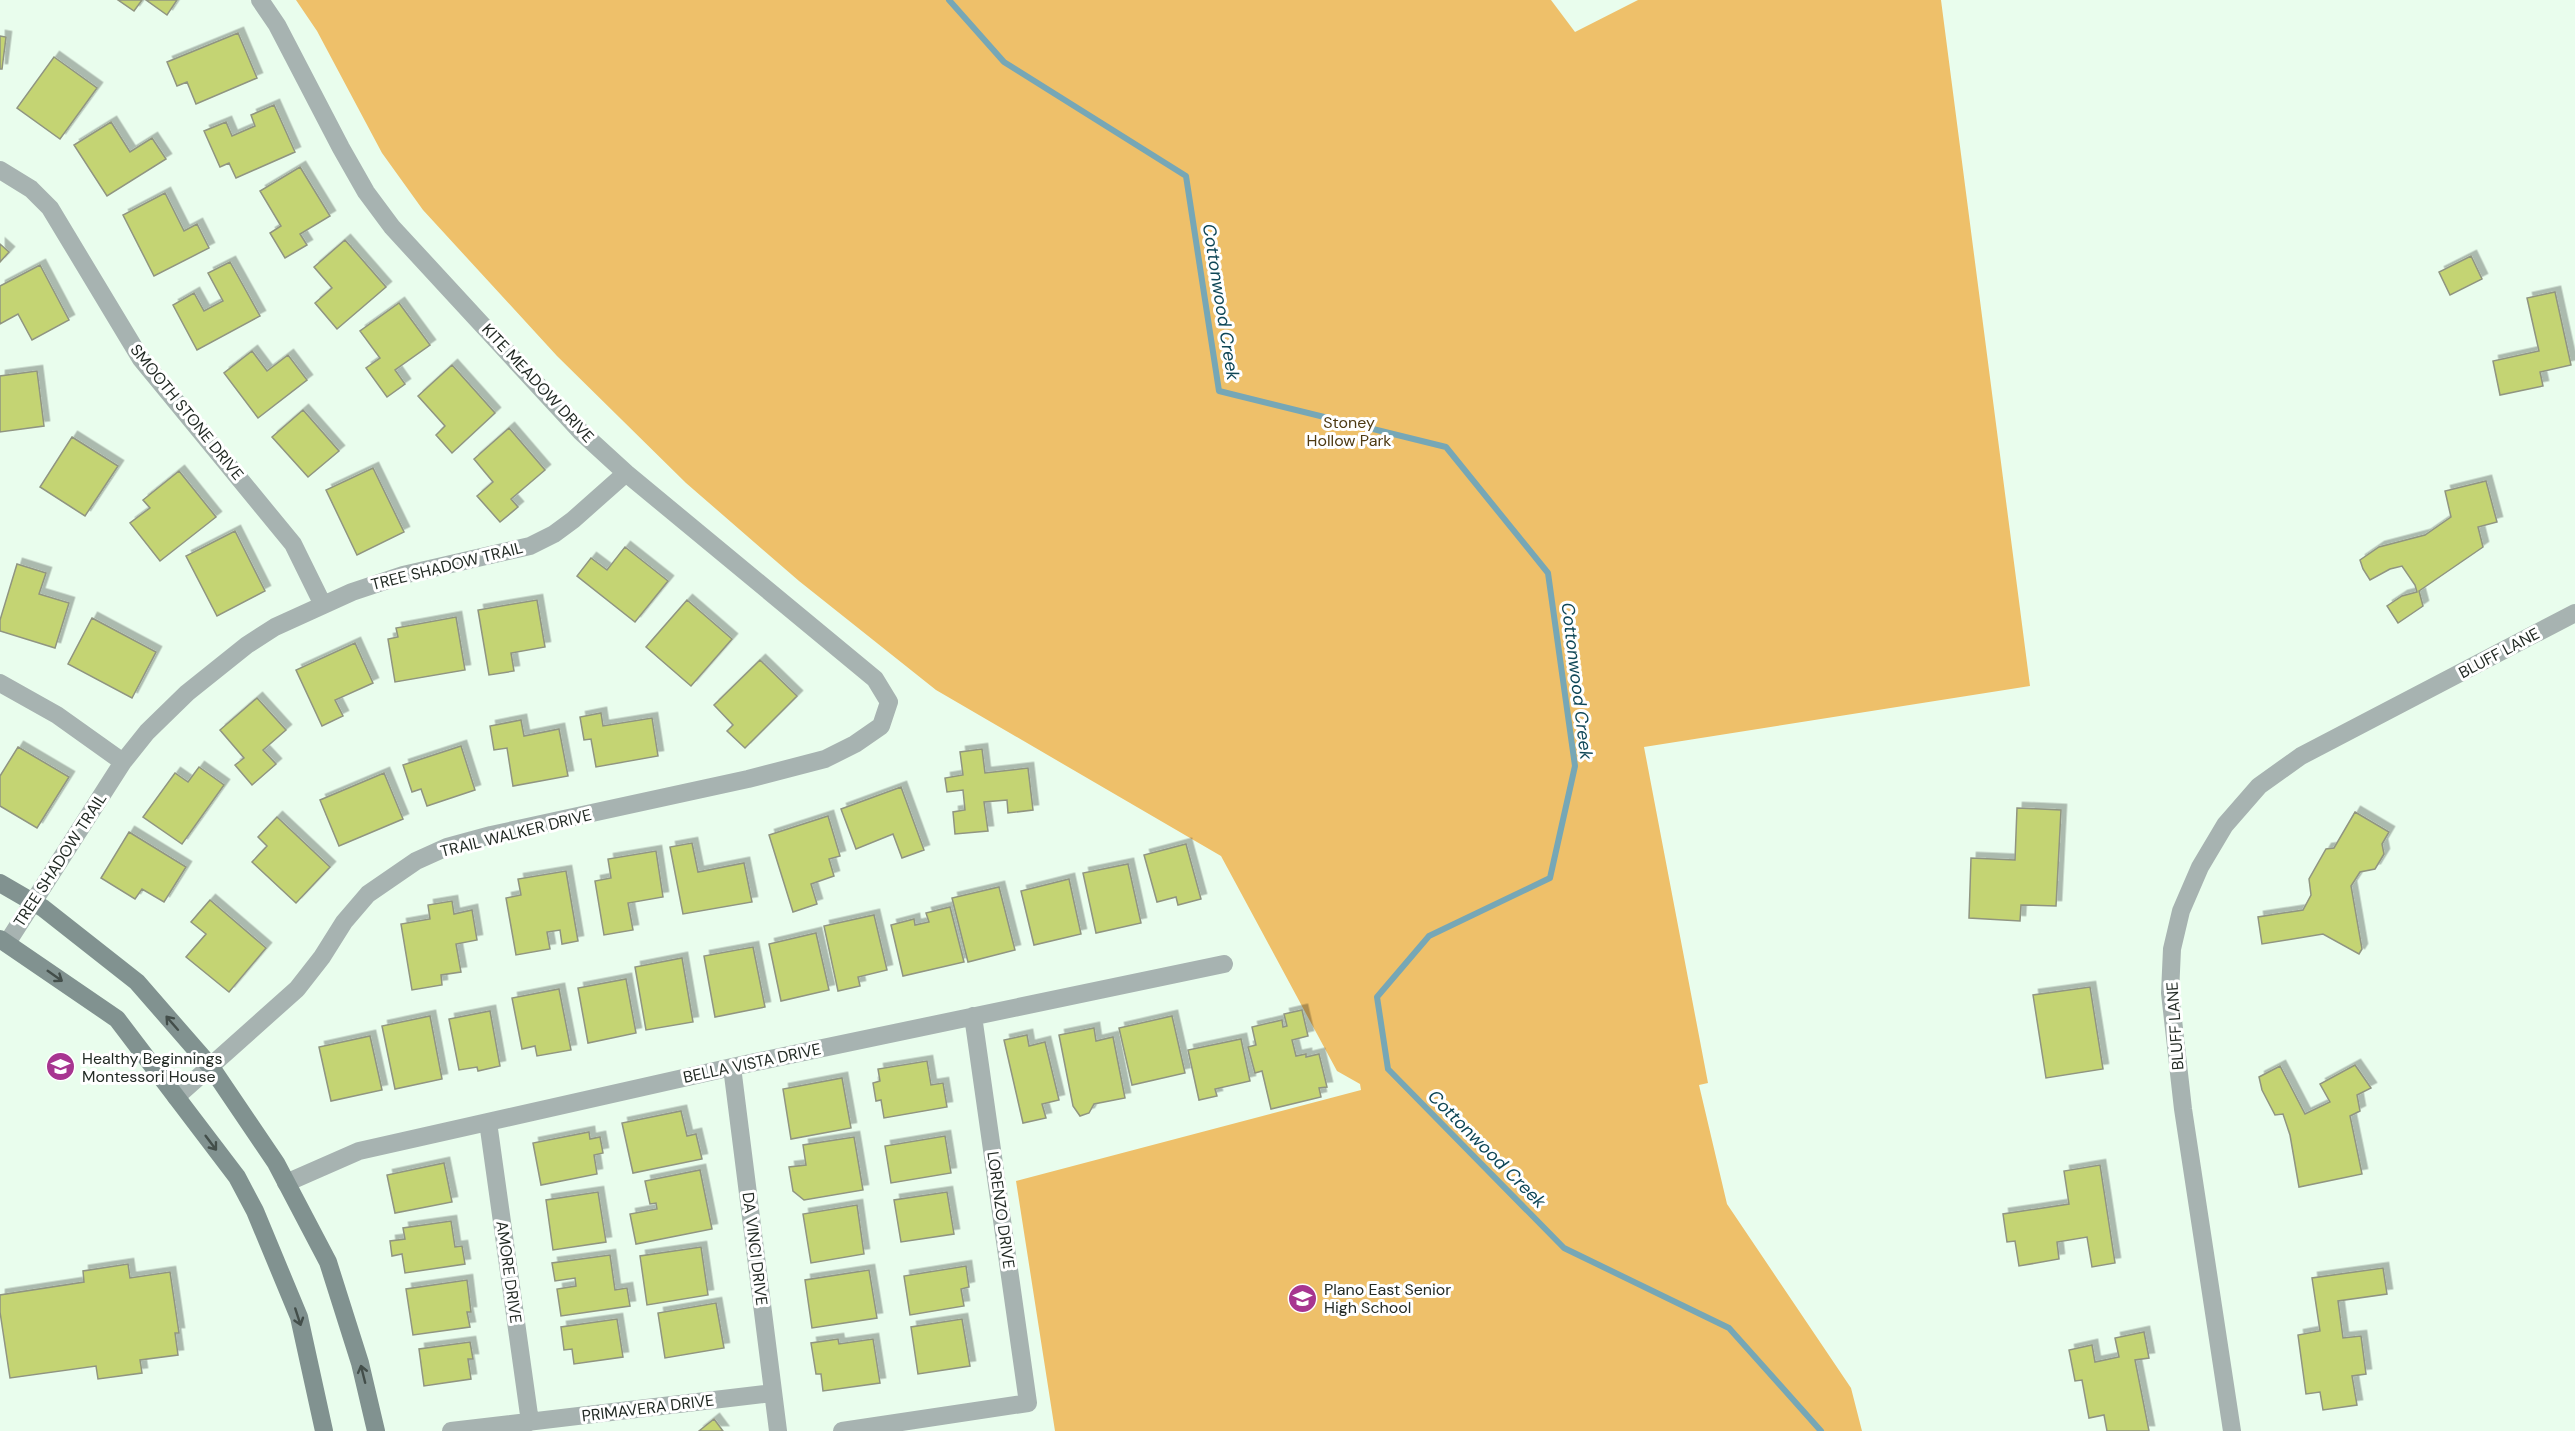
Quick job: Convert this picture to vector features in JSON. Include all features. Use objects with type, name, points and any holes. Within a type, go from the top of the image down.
[{"type":"main road","points":[[0,883],[33,901],[137,982],[211,1067],[276,1163],[328,1262],[360,1363],[376,1431]]},
{"type":"main road","points":[[4,941],[117,1019],[237,1177],[255,1211],[298,1317],[324,1431]]},
{"type":"street","name":"KITE MEADOW DRIVE","points":[[260,0],[297,61],[366,192],[392,227],[580,431],[626,473],[876,679],[889,702]]},
{"type":"street","name":"SMOOTH STONE DRIVE","points":[[0,170],[31,189],[50,208],[141,360],[293,544],[323,605]]},
{"type":"street","name":"TREE SHADOW TRAIL","points":[[4,941],[33,901],[123,762],[147,732],[187,693],[230,658],[276,627],[352,592],[403,574],[530,546],[554,534],[573,520],[626,473]]},
{"type":"street","name":"BLUFF LANE","points":[[2232,1431],[2183,1109],[2170,993],[2172,950],[2181,911],[2190,889],[2225,825],[2259,786],[2301,756],[2575,613]]},
{"type":"street","points":[[0,683],[57,715],[123,762]]},
{"type":"street","name":"TRAIL WALKER DRIVE","points":[[176,1097],[297,989],[322,957],[344,922],[368,894],[416,861],[447,847],[491,835],[748,779],[825,759],[855,744],[881,726],[889,702]]},
{"type":"street","name":"BELLA VISTA DRIVE","points":[[286,1183],[359,1151],[732,1067],[1224,964]]},
{"type":"street","name":"LORENZO DRIVE","points":[[842,1431],[1028,1403],[973,1016]]},
{"type":"street","name":"DA VINCI DRIVE","points":[[732,1067],[778,1431]]},
{"type":"street","name":"AMORE DRIVE","points":[[488,1122],[530,1422]]},
{"type":"street","name":"PRIMAVERA DRIVE","points":[[451,1431],[773,1393]]},
{"type":"green space","name":"Stoney Hollow Park","points":[[296,0],[1551,0],[1575,32],[1638,0],[1941,0],[2030,686],[1644,747],[1708,1083],[1699,1085],[1727,1204],[1851,1388],[1862,1431],[1055,1431],[1016,1181],[1361,1090],[1360,1084],[1337,1071],[1221,856],[936,690],[799,581],[686,483],[557,356],[423,210],[382,153],[317,31]]},
{"type":"building","points":[[118,0],[142,0],[134,11]]},
{"type":"building","points":[[146,0],[177,0],[167,15]]},
{"type":"building","points":[[238,33],[257,78],[196,104],[187,82],[177,86],[167,62]]},
{"type":"building","points":[[0,36],[6,37],[2,69],[0,69]]},
{"type":"building","points":[[54,57],[97,88],[60,139],[17,108]]},
{"type":"building","points":[[274,105],[295,152],[236,178],[229,163],[220,167],[204,131],[226,122],[232,136],[255,126],[251,115]]},
{"type":"building","points":[[111,122],[130,152],[152,138],[166,159],[107,196],[74,145]]},
{"type":"building","points":[[300,167],[330,216],[300,234],[307,245],[285,258],[270,233],[281,226],[260,191]]},
{"type":"building","points":[[165,193],[184,231],[197,224],[209,248],[154,276],[123,215]]},
{"type":"building","points":[[345,240],[386,287],[337,329],[315,303],[332,288],[314,267]]},
{"type":"building","points":[[0,244],[9,252],[0,262]]},
{"type":"building","points":[[2471,256],[2482,279],[2450,295],[2439,272]]},
{"type":"building","points":[[230,262],[260,316],[197,350],[173,305],[194,293],[204,311],[223,301],[208,273]]},
{"type":"building","points":[[40,265],[69,320],[32,340],[18,314],[0,324],[0,286]]},
{"type":"building","points":[[2555,292],[2571,365],[2540,372],[2543,386],[2500,395],[2493,361],[2539,351],[2527,298]]},
{"type":"building","points":[[399,303],[430,345],[395,370],[405,384],[387,397],[366,368],[380,358],[360,331]]},
{"type":"building","points":[[252,351],[267,371],[288,355],[307,380],[258,418],[224,373]]},
{"type":"building","points":[[452,365],[495,413],[452,453],[436,435],[445,426],[418,396]]},
{"type":"building","points":[[37,371],[44,426],[0,432],[0,376]]},
{"type":"building","points":[[303,410],[339,451],[308,477],[272,437]]},
{"type":"building","points":[[509,428],[545,470],[511,499],[518,507],[500,522],[477,496],[493,482],[474,459]]},
{"type":"building","points":[[72,437],[118,466],[85,516],[40,487]]},
{"type":"building","points":[[373,468],[404,532],[357,555],[326,490]]},
{"type":"building","points":[[179,471],[216,517],[160,561],[130,523],[150,508],[143,500]]},
{"type":"building","points":[[2486,481],[2497,522],[2478,527],[2483,547],[2419,591],[2423,606],[2398,623],[2387,606],[2402,596],[2417,592],[2415,585],[2402,566],[2390,569],[2370,580],[2360,560],[2379,547],[2425,535],[2451,517],[2445,491]]},
{"type":"building","points":[[235,531],[265,591],[217,616],[186,556]]},
{"type":"building","points":[[625,547],[668,581],[635,622],[577,576],[591,558],[607,570]]},
{"type":"building","points":[[17,564],[46,573],[39,594],[69,603],[55,648],[0,631],[0,620]]},
{"type":"building","points":[[537,600],[545,647],[511,653],[514,671],[489,675],[478,610]]},
{"type":"building","points":[[687,600],[732,639],[691,686],[646,647]]},
{"type":"building","points":[[456,617],[465,670],[395,682],[388,639],[398,637],[396,628]]},
{"type":"building","points":[[92,618],[156,652],[132,698],[68,664]]},
{"type":"building","points":[[355,643],[373,683],[335,700],[343,716],[322,726],[296,670]]},
{"type":"building","points":[[760,660],[797,696],[745,748],[727,731],[733,725],[714,705]]},
{"type":"building","points":[[257,698],[286,730],[263,750],[276,764],[252,785],[235,765],[244,758],[220,730]]},
{"type":"building","points":[[601,713],[603,726],[652,718],[658,756],[596,767],[591,739],[584,740],[580,717]]},
{"type":"building","points":[[521,720],[524,736],[559,729],[568,776],[513,786],[507,748],[494,750],[490,726]]},
{"type":"building","points":[[461,746],[475,790],[427,806],[421,789],[412,792],[403,765]]},
{"type":"building","points":[[18,747],[69,777],[37,828],[0,806],[0,776]]},
{"type":"building","points":[[982,749],[985,773],[1028,768],[1033,810],[1008,813],[1007,800],[984,802],[988,831],[955,834],[953,812],[965,810],[963,790],[947,792],[945,778],[963,775],[960,752]]},
{"type":"building","points":[[199,767],[224,785],[182,844],[143,817],[175,773],[188,782]]},
{"type":"building","points":[[384,773],[403,819],[339,846],[320,800]]},
{"type":"building","points":[[901,787],[924,850],[902,858],[893,834],[856,849],[841,809]]},
{"type":"building","points":[[2017,808],[2061,810],[2056,906],[2021,905],[2020,921],[1969,918],[1971,858],[2015,860]]},
{"type":"building","points":[[2355,812],[2389,832],[2382,844],[2384,854],[2375,869],[2360,872],[2351,886],[2362,949],[2359,954],[2323,934],[2262,944],[2258,917],[2303,910],[2311,895],[2309,879],[2326,849],[2334,848]]},
{"type":"building","points":[[828,816],[840,856],[829,859],[834,876],[811,884],[817,904],[793,912],[769,835]]},
{"type":"building","points":[[277,817],[330,867],[296,903],[252,862],[267,846],[258,837]]},
{"type":"building","points":[[129,832],[186,867],[164,902],[142,889],[135,899],[101,878]]},
{"type":"building","points":[[692,843],[698,872],[744,863],[752,902],[683,914],[670,847]]},
{"type":"building","points":[[1186,844],[1201,899],[1178,905],[1176,897],[1157,902],[1144,855]]},
{"type":"building","points":[[656,851],[663,897],[628,903],[633,930],[604,935],[595,881],[611,878],[608,859]]},
{"type":"building","points":[[1128,864],[1141,923],[1096,933],[1083,873]]},
{"type":"building","points":[[566,871],[578,941],[562,944],[560,930],[547,932],[550,949],[516,955],[506,898],[521,895],[518,879]]},
{"type":"building","points":[[1069,879],[1081,934],[1034,945],[1021,891]]},
{"type":"building","points":[[999,887],[1015,950],[968,962],[952,898]]},
{"type":"building","points":[[210,900],[266,948],[229,992],[186,957],[206,934],[191,922]]},
{"type":"building","points":[[452,901],[454,914],[472,910],[477,940],[456,944],[461,972],[441,975],[442,985],[412,990],[401,924],[430,919],[428,905]]},
{"type":"building","points":[[950,907],[964,962],[903,976],[891,925],[914,919],[915,925],[929,922],[926,913]]},
{"type":"building","points":[[874,915],[887,970],[858,977],[860,986],[838,991],[824,926]]},
{"type":"building","points":[[816,933],[829,990],[781,1001],[769,944]]},
{"type":"building","points":[[753,947],[765,1007],[715,1017],[704,956]]},
{"type":"building","points":[[682,958],[693,1022],[646,1030],[635,967]]},
{"type":"building","points":[[626,979],[636,1033],[588,1043],[578,988]]},
{"type":"building","points":[[2090,987],[2103,1069],[2046,1078],[2033,995]]},
{"type":"building","points":[[559,989],[571,1050],[537,1056],[535,1046],[522,1049],[512,998]]},
{"type":"building","points":[[1302,1010],[1308,1036],[1292,1040],[1296,1056],[1306,1054],[1306,1057],[1319,1054],[1327,1087],[1319,1088],[1321,1097],[1271,1109],[1262,1071],[1255,1073],[1248,1047],[1256,1045],[1252,1027],[1282,1020],[1283,1027],[1287,1026],[1284,1014]]},
{"type":"building","points":[[490,1011],[500,1066],[478,1071],[477,1067],[459,1070],[449,1019]]},
{"type":"building","points":[[430,1016],[442,1079],[395,1089],[382,1026]]},
{"type":"building","points":[[1172,1016],[1185,1073],[1132,1085],[1119,1028]]},
{"type":"building","points":[[1094,1028],[1096,1041],[1113,1037],[1125,1098],[1094,1104],[1089,1113],[1080,1116],[1073,1106],[1059,1035]]},
{"type":"building","points":[[1027,1035],[1029,1046],[1045,1042],[1059,1100],[1042,1104],[1046,1118],[1023,1123],[1004,1040]]},
{"type":"building","points":[[370,1036],[382,1090],[331,1101],[319,1047]]},
{"type":"building","points":[[1241,1039],[1250,1081],[1215,1089],[1217,1096],[1199,1100],[1188,1050]]},
{"type":"building","points":[[927,1061],[931,1085],[943,1083],[947,1107],[884,1118],[881,1100],[876,1101],[873,1083],[880,1081],[878,1069]]},
{"type":"building","points":[[2355,1065],[2371,1088],[2357,1095],[2360,1111],[2350,1116],[2362,1174],[2299,1187],[2290,1135],[2283,1114],[2275,1115],[2262,1090],[2259,1077],[2280,1066],[2305,1114],[2330,1102],[2320,1084]]},
{"type":"building","points":[[842,1078],[851,1128],[791,1139],[783,1089]]},
{"type":"building","points":[[681,1111],[687,1136],[696,1134],[702,1159],[633,1173],[622,1123]]},
{"type":"building","points":[[589,1132],[590,1139],[600,1137],[603,1153],[594,1155],[597,1174],[541,1185],[533,1143]]},
{"type":"building","points":[[945,1136],[951,1173],[891,1183],[885,1146]]},
{"type":"building","points":[[854,1137],[863,1190],[804,1200],[793,1191],[789,1167],[806,1165],[803,1145]]},
{"type":"building","points":[[444,1163],[452,1202],[395,1213],[387,1175]]},
{"type":"building","points":[[2100,1165],[2115,1263],[2092,1267],[2087,1237],[2057,1242],[2059,1259],[2019,1266],[2015,1241],[2007,1242],[2003,1214],[2069,1204],[2064,1171]]},
{"type":"building","points":[[700,1170],[712,1229],[636,1244],[630,1214],[657,1209],[656,1203],[650,1204],[645,1181]]},
{"type":"building","points":[[598,1192],[606,1242],[553,1250],[546,1200]]},
{"type":"building","points":[[947,1192],[954,1234],[901,1242],[894,1200]]},
{"type":"building","points":[[857,1205],[864,1254],[811,1263],[803,1214]]},
{"type":"building","points":[[451,1221],[455,1247],[462,1246],[465,1264],[405,1273],[402,1254],[392,1256],[390,1241],[405,1239],[403,1228]]},
{"type":"building","points":[[701,1247],[708,1295],[647,1305],[640,1256]]},
{"type":"building","points":[[610,1255],[615,1290],[627,1288],[630,1306],[561,1316],[557,1289],[576,1286],[575,1278],[555,1281],[552,1263]]},
{"type":"building","points":[[128,1264],[130,1278],[170,1272],[179,1333],[175,1333],[178,1355],[140,1360],[142,1373],[98,1379],[96,1366],[10,1378],[0,1312],[0,1295],[84,1282],[83,1271]]},
{"type":"building","points":[[966,1266],[969,1287],[961,1289],[964,1306],[910,1315],[904,1276]]},
{"type":"building","points":[[2383,1268],[2387,1294],[2338,1301],[2343,1338],[2361,1336],[2366,1374],[2352,1376],[2357,1405],[2323,1410],[2320,1392],[2306,1394],[2298,1335],[2320,1331],[2312,1278]]},
{"type":"building","points":[[869,1270],[877,1318],[812,1328],[805,1280]]},
{"type":"building","points":[[467,1280],[471,1312],[467,1312],[470,1327],[413,1335],[406,1289]]},
{"type":"building","points":[[716,1303],[724,1348],[665,1358],[658,1313]]},
{"type":"building","points":[[617,1319],[623,1357],[574,1364],[572,1349],[564,1350],[561,1327]]},
{"type":"building","points":[[962,1319],[970,1366],[918,1374],[911,1327]]},
{"type":"building","points":[[2144,1332],[2149,1358],[2135,1360],[2149,1431],[2107,1431],[2104,1415],[2089,1418],[2082,1380],[2075,1381],[2069,1350],[2092,1345],[2095,1362],[2119,1357],[2115,1338]]},
{"type":"building","points":[[838,1339],[839,1344],[873,1339],[880,1383],[823,1391],[821,1374],[816,1374],[811,1343]]},
{"type":"building","points":[[470,1342],[473,1359],[468,1359],[471,1379],[424,1386],[419,1349]]},
{"type":"building","points":[[714,1419],[723,1431],[699,1431]]},
{"type":"waterway","name":"Cottonwood Creek","points":[[949,0],[1004,62],[1186,176],[1219,391],[1446,447],[1548,573],[1575,766],[1550,878],[1429,936],[1377,997],[1388,1069],[1564,1248],[1729,1328],[1821,1431]]},
{"type":"place","name":"Healthy Beginnings Montessori House","points":[[61,1067]]},
{"type":"place","name":"Plano East Senior High School","points":[[1303,1298]]}]
